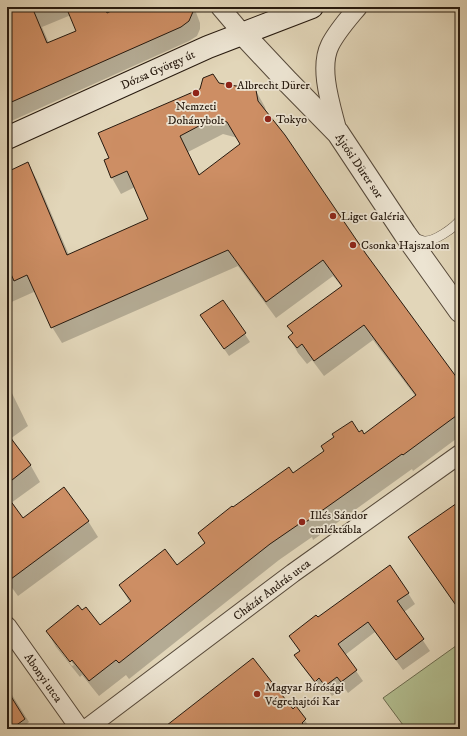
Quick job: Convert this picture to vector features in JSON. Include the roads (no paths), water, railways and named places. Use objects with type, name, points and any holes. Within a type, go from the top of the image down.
[{"type":"street","points":[[220,7],[243,34]]},
{"type":"street","name":"Dózsa György út","points":[[7,138],[196,52],[312,7]]},
{"type":"street","points":[[338,133],[328,92],[325,66],[329,46],[339,30],[358,7]]},
{"type":"street","name":"Ajtósi Dürer sor","points":[[243,34],[338,133],[405,234],[460,311]]},
{"type":"street","name":"Cházár András utca","points":[[86,729],[294,573],[460,454]]},
{"type":"street","name":"Abonyi utca","points":[[7,626],[80,729]]},
{"type":"lane","points":[[405,234],[424,241],[434,239],[456,225],[460,220]]},
{"type":"place","name":"Albrecht Dürer","points":[[229,85]]},
{"type":"place","name":"Nemzeti Dohánybolt","points":[[196,93]]},
{"type":"place","name":"Tokyo","points":[[268,119]]},
{"type":"place","name":"Liget Galéria","points":[[333,216]]},
{"type":"place","name":"Csonka Hajszalom","points":[[353,245]]},
{"type":"place","name":"Illés Sándor emléktábla","points":[[302,522]]},
{"type":"place","name":"Magyar Bírósági Végrehajtói Kar","points":[[257,694]]}]
